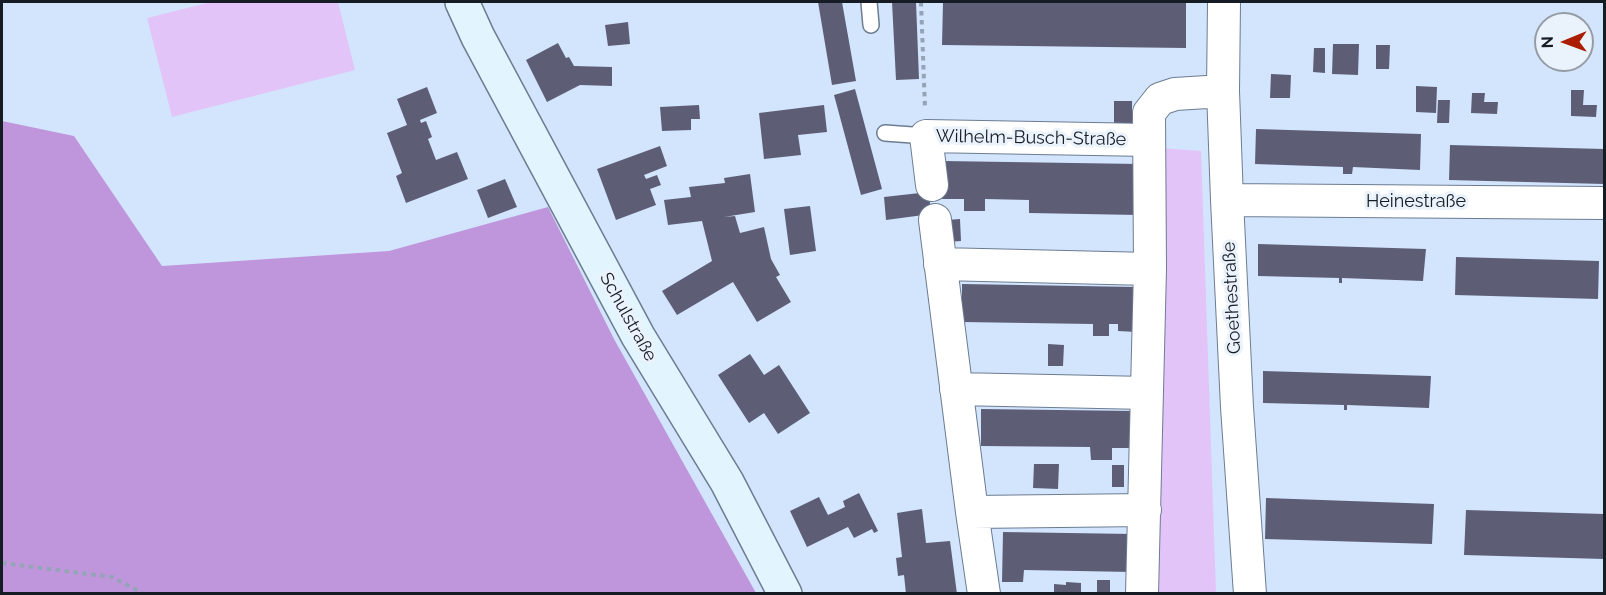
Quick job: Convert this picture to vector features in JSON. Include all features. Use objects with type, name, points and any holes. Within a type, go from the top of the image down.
[{"type":"main road","name":"Schulstraße","points":[[442,2],[478,37]]},
{"type":"main road","name":"Schulstraße","points":[[462,2],[478,37],[638,336],[727,482],[785,594]]},
{"type":"street","name":"Goethestraße","points":[[1224,2],[1223,91],[1227,200],[1237,406],[1250,594]]},
{"type":"street","name":"Wilhelm-Busch-Straße","points":[[1142,594],[1150,269],[1149,113],[1160,99],[1175,94],[1223,91]]},
{"type":"street","name":"Wilhelm-Busch-Straße","points":[[932,185],[926,136],[1149,140]]},
{"type":"street","name":"Heinestraße","points":[[1227,200],[1605,203]]},
{"type":"street","points":[[935,220],[984,594]]},
{"type":"street","points":[[940,264],[1150,269]]},
{"type":"street","points":[[956,389],[1147,393]]},
{"type":"street","points":[[972,512],[1145,510]]},
{"type":"lane","points":[[869,2],[871,25]]},
{"type":"lane","points":[[885,133],[926,136]]},
{"type":"path","points":[[921,2],[926,136]]},
{"type":"path","points":[[2,563],[112,578],[144,594]]},
{"type":"shaded area","points":[[211,2],[338,2],[355,70],[172,117],[147,18]]},
{"type":"shaded area","points":[[2,121],[74,136],[162,266],[389,251],[548,207],[614,339],[756,593],[2,593]]},
{"type":"shaded area","points":[[1159,148],[1201,151],[1216,593],[1154,594]]},
{"type":"building","points":[[818,2],[842,2],[856,81],[832,85]]},
{"type":"building","points":[[892,2],[916,2],[919,79],[896,80]]},
{"type":"building","points":[[943,2],[1186,2],[1186,48],[942,45]]},
{"type":"building","points":[[628,22],[630,44],[608,46],[605,25]]},
{"type":"building","points":[[558,43],[566,58],[569,57],[574,66],[612,67],[612,86],[580,85],[547,102],[526,60]]},
{"type":"building","points":[[1333,44],[1359,44],[1358,75],[1332,74]]},
{"type":"building","points":[[1376,45],[1390,45],[1389,69],[1376,69]]},
{"type":"building","points":[[1314,48],[1325,48],[1325,73],[1313,72]]},
{"type":"building","points":[[1271,74],[1291,75],[1290,98],[1270,98]]},
{"type":"building","points":[[1416,86],[1437,87],[1436,113],[1416,112]]},
{"type":"building","points":[[427,87],[437,113],[420,120],[421,123],[426,121],[432,137],[428,139],[436,160],[457,152],[468,179],[406,203],[396,176],[402,173],[387,133],[407,125],[397,99]]},
{"type":"building","points":[[855,89],[882,189],[861,195],[834,95]]},
{"type":"building","points":[[1571,90],[1584,90],[1583,105],[1597,105],[1596,117],[1571,116]]},
{"type":"building","points":[[1472,93],[1485,93],[1484,102],[1498,102],[1497,114],[1471,113]]},
{"type":"building","points":[[1438,100],[1450,100],[1449,123],[1437,123]]},
{"type":"building","points":[[1114,101],[1132,101],[1132,125],[1114,124]]},
{"type":"building","points":[[699,105],[700,119],[691,119],[691,130],[662,131],[660,107]]},
{"type":"building","points":[[824,105],[827,132],[798,135],[801,155],[764,159],[759,113]]},
{"type":"building","points":[[1256,129],[1421,134],[1420,170],[1353,167],[1352,174],[1343,174],[1343,167],[1255,164]]},
{"type":"building","points":[[1450,145],[1604,149],[1604,184],[1449,180]]},
{"type":"building","points":[[660,146],[667,166],[644,175],[646,179],[657,175],[661,185],[650,189],[656,205],[616,220],[597,169]]},
{"type":"building","points":[[943,161],[1139,164],[1138,215],[1029,213],[1029,200],[985,199],[985,211],[964,211],[964,199],[942,199]]},
{"type":"building","points":[[750,174],[755,212],[724,217],[735,216],[740,233],[764,227],[771,259],[780,275],[776,277],[791,302],[757,322],[733,282],[677,315],[662,291],[712,261],[702,221],[668,225],[664,200],[691,197],[689,187],[725,183],[724,178]]},
{"type":"building","points":[[505,179],[517,207],[488,218],[477,190]]},
{"type":"building","points":[[929,192],[931,214],[886,220],[884,197]]},
{"type":"building","points":[[810,206],[816,251],[790,255],[784,209]]},
{"type":"building","points":[[960,219],[961,241],[948,242],[947,220]]},
{"type":"building","points":[[1258,244],[1426,249],[1423,281],[1342,278],[1342,283],[1339,283],[1339,278],[1258,276]]},
{"type":"building","points":[[1456,257],[1599,261],[1598,299],[1455,295]]},
{"type":"building","points":[[962,284],[1137,287],[1136,332],[1118,331],[1118,324],[1109,324],[1109,336],[1093,336],[1093,324],[962,322]]},
{"type":"building","points":[[1048,344],[1064,345],[1063,366],[1048,366]]},
{"type":"building","points":[[750,354],[764,375],[779,365],[810,413],[778,434],[764,413],[749,423],[718,375]]},
{"type":"building","points":[[1263,371],[1431,376],[1429,408],[1347,405],[1347,410],[1344,410],[1344,405],[1263,403]]},
{"type":"building","points":[[981,409],[1134,411],[1134,448],[1112,448],[1112,460],[1091,460],[1090,447],[981,446]]},
{"type":"building","points":[[1034,464],[1059,464],[1058,489],[1033,488]]},
{"type":"building","points":[[1112,465],[1124,465],[1124,487],[1112,487]]},
{"type":"building","points":[[859,493],[878,531],[874,533],[872,529],[854,538],[848,527],[807,547],[790,511],[819,497],[828,515],[845,507],[843,501]]},
{"type":"building","points":[[1266,498],[1434,504],[1432,544],[1265,539]]},
{"type":"building","points":[[922,509],[926,543],[950,541],[957,594],[906,594],[904,575],[898,576],[896,558],[902,557],[897,513]]},
{"type":"building","points":[[1466,510],[1604,514],[1604,559],[1464,555]]},
{"type":"building","points":[[1003,532],[1133,534],[1132,572],[1024,570],[1023,582],[1002,582]]},
{"type":"building","points":[[1097,580],[1110,580],[1110,594],[1097,594]]},
{"type":"building","points":[[1066,582],[1081,583],[1081,594],[1054,594],[1054,584],[1066,585]]}]
